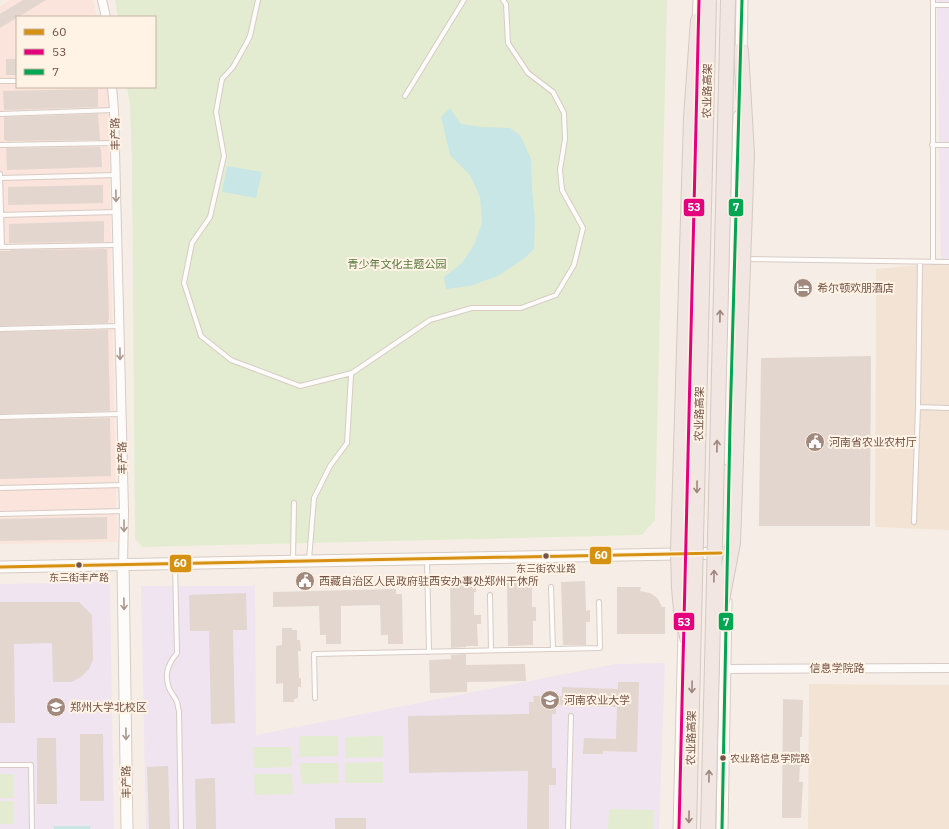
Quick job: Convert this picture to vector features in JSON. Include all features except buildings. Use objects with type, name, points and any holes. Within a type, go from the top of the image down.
[{"type":"highway","name":"农业路高架","points":[[689,829],[709,0]]},
{"type":"highway","name":"农业路高架","points":[[708,829],[728,0]]},
{"type":"highway","points":[[693,666],[681,610],[678,549],[691,118],[698,20]]},
{"type":"highway","points":[[712,652],[733,543],[747,154],[741,50]]},
{"type":"street","points":[[102,0],[106,16]]},
{"type":"street","points":[[679,829],[699,0]]},
{"type":"street","points":[[722,829],[730,425],[742,0]]},
{"type":"street","name":"丰产路","points":[[112,88],[118,245],[124,511],[123,565],[127,829]]},
{"type":"street","points":[[0,567],[727,553]]},
{"type":"street","name":"信息学院路","points":[[725,669],[949,668]]},
{"type":"lane","points":[[258,0],[250,36],[233,67],[222,79],[216,112],[224,156],[210,217],[192,243],[184,283],[201,336],[231,360],[300,386],[352,373],[430,320],[472,308],[521,308],[556,295],[574,265],[583,228],[562,190],[560,170],[566,139],[564,113],[553,92],[528,73],[508,43],[506,4],[503,0]]},
{"type":"lane","points":[[405,96],[464,0]]},
{"type":"lane","points":[[933,262],[933,2],[949,5]]},
{"type":"lane","points":[[0,81],[16,81]]},
{"type":"lane","points":[[0,114],[114,110]]},
{"type":"lane","points":[[0,145],[115,143]]},
{"type":"lane","points":[[932,145],[949,145]]},
{"type":"lane","points":[[0,174],[1,247],[118,245]]},
{"type":"lane","points":[[0,178],[116,175]]},
{"type":"lane","points":[[0,215],[117,212]]},
{"type":"lane","points":[[735,259],[949,262]]},
{"type":"lane","points":[[914,522],[918,407],[920,262]]},
{"type":"lane","points":[[0,329],[119,326]]},
{"type":"lane","points":[[309,561],[314,498],[330,466],[347,443],[351,375]]},
{"type":"lane","points":[[918,407],[949,408]]},
{"type":"lane","points":[[0,417],[121,414]]},
{"type":"lane","points":[[0,488],[123,485]]},
{"type":"lane","points":[[293,561],[294,503]]},
{"type":"lane","points":[[0,514],[124,511]]},
{"type":"lane","points":[[427,559],[429,652]]},
{"type":"lane","points":[[175,564],[177,653],[167,670],[167,679],[169,688],[177,702],[179,712],[182,829]]},
{"type":"lane","points":[[551,587],[552,649]]},
{"type":"lane","points":[[490,595],[491,650]]},
{"type":"lane","points":[[315,698],[314,654],[600,648],[599,602]]},
{"type":"lane","points":[[568,829],[571,716]]},
{"type":"lane","points":[[0,766],[31,765],[32,829]]},
{"type":"shaded area","points":[[10,0],[93,0],[97,16],[16,16],[16,88],[108,88],[117,542],[0,544],[0,6]]},
{"type":"shaded area","points":[[937,0],[949,0],[949,263],[941,263]]},
{"type":"shaded area","points":[[949,263],[949,530],[875,527],[876,269]]},
{"type":"shaded area","name":"郑州大学北校区","points":[[110,582],[114,829],[0,829],[0,584]]},
{"type":"shaded area","name":"河南农业大学","points":[[141,586],[255,586],[256,735],[615,664],[665,663],[659,829],[146,829]]},
{"type":"shaded area","points":[[809,684],[949,685],[949,829],[808,829]]},
{"type":"green space","name":"青少年文化主题公园","points":[[115,0],[667,0],[655,520],[642,535],[142,547],[135,539],[132,169],[130,105],[127,88],[156,88],[156,16],[118,16]]},
{"type":"green space","points":[[299,736],[338,736],[338,756],[300,757]]},
{"type":"green space","points":[[383,736],[383,757],[345,758],[345,737]]},
{"type":"green space","points":[[253,747],[291,747],[292,767],[254,768]]},
{"type":"green space","points":[[383,762],[383,783],[345,783],[345,763]]},
{"type":"green space","points":[[300,763],[338,763],[339,783],[301,784]]},
{"type":"green space","points":[[0,774],[13,774],[13,798],[0,798]]},
{"type":"green space","points":[[254,774],[292,774],[293,794],[255,795]]},
{"type":"green space","points":[[0,801],[13,801],[13,824],[0,824]]},
{"type":"green space","points":[[609,809],[653,810],[653,829],[608,829]]},
{"type":"water","points":[[450,108],[461,124],[481,127],[510,128],[520,135],[531,159],[535,220],[534,249],[526,257],[498,276],[470,286],[446,289],[444,277],[461,264],[474,245],[482,223],[480,197],[470,175],[450,155],[441,117]]},
{"type":"water","points":[[227,166],[262,172],[256,198],[222,192]]},
{"type":"water","points":[[54,826],[90,826],[90,829],[54,829]]},
{"type":"transit line","name":"53","points":[[679,829],[699,0]]},
{"type":"transit line","name":"7","points":[[722,829],[730,425],[742,0]]},
{"type":"transit line","name":"60","points":[[0,567],[721,553]]},
{"type":"place","name":"希尔顿欢朋酒店","points":[[803,288]]},
{"type":"place","name":"河南省农业农村厅","points":[[815,442]]},
{"type":"place","name":"东三街农业路","points":[[546,556]]},
{"type":"place","name":"东三街丰产路","points":[[79,565]]},
{"type":"place","name":"西藏自治区人民政府驻西安办事处郑州干休所","points":[[305,581]]},
{"type":"place","name":"河南农业大学","points":[[550,700]]},
{"type":"place","name":"郑州大学北校区","points":[[56,707]]},
{"type":"place","name":"农业路信息学院路","points":[[723,758]]}]
